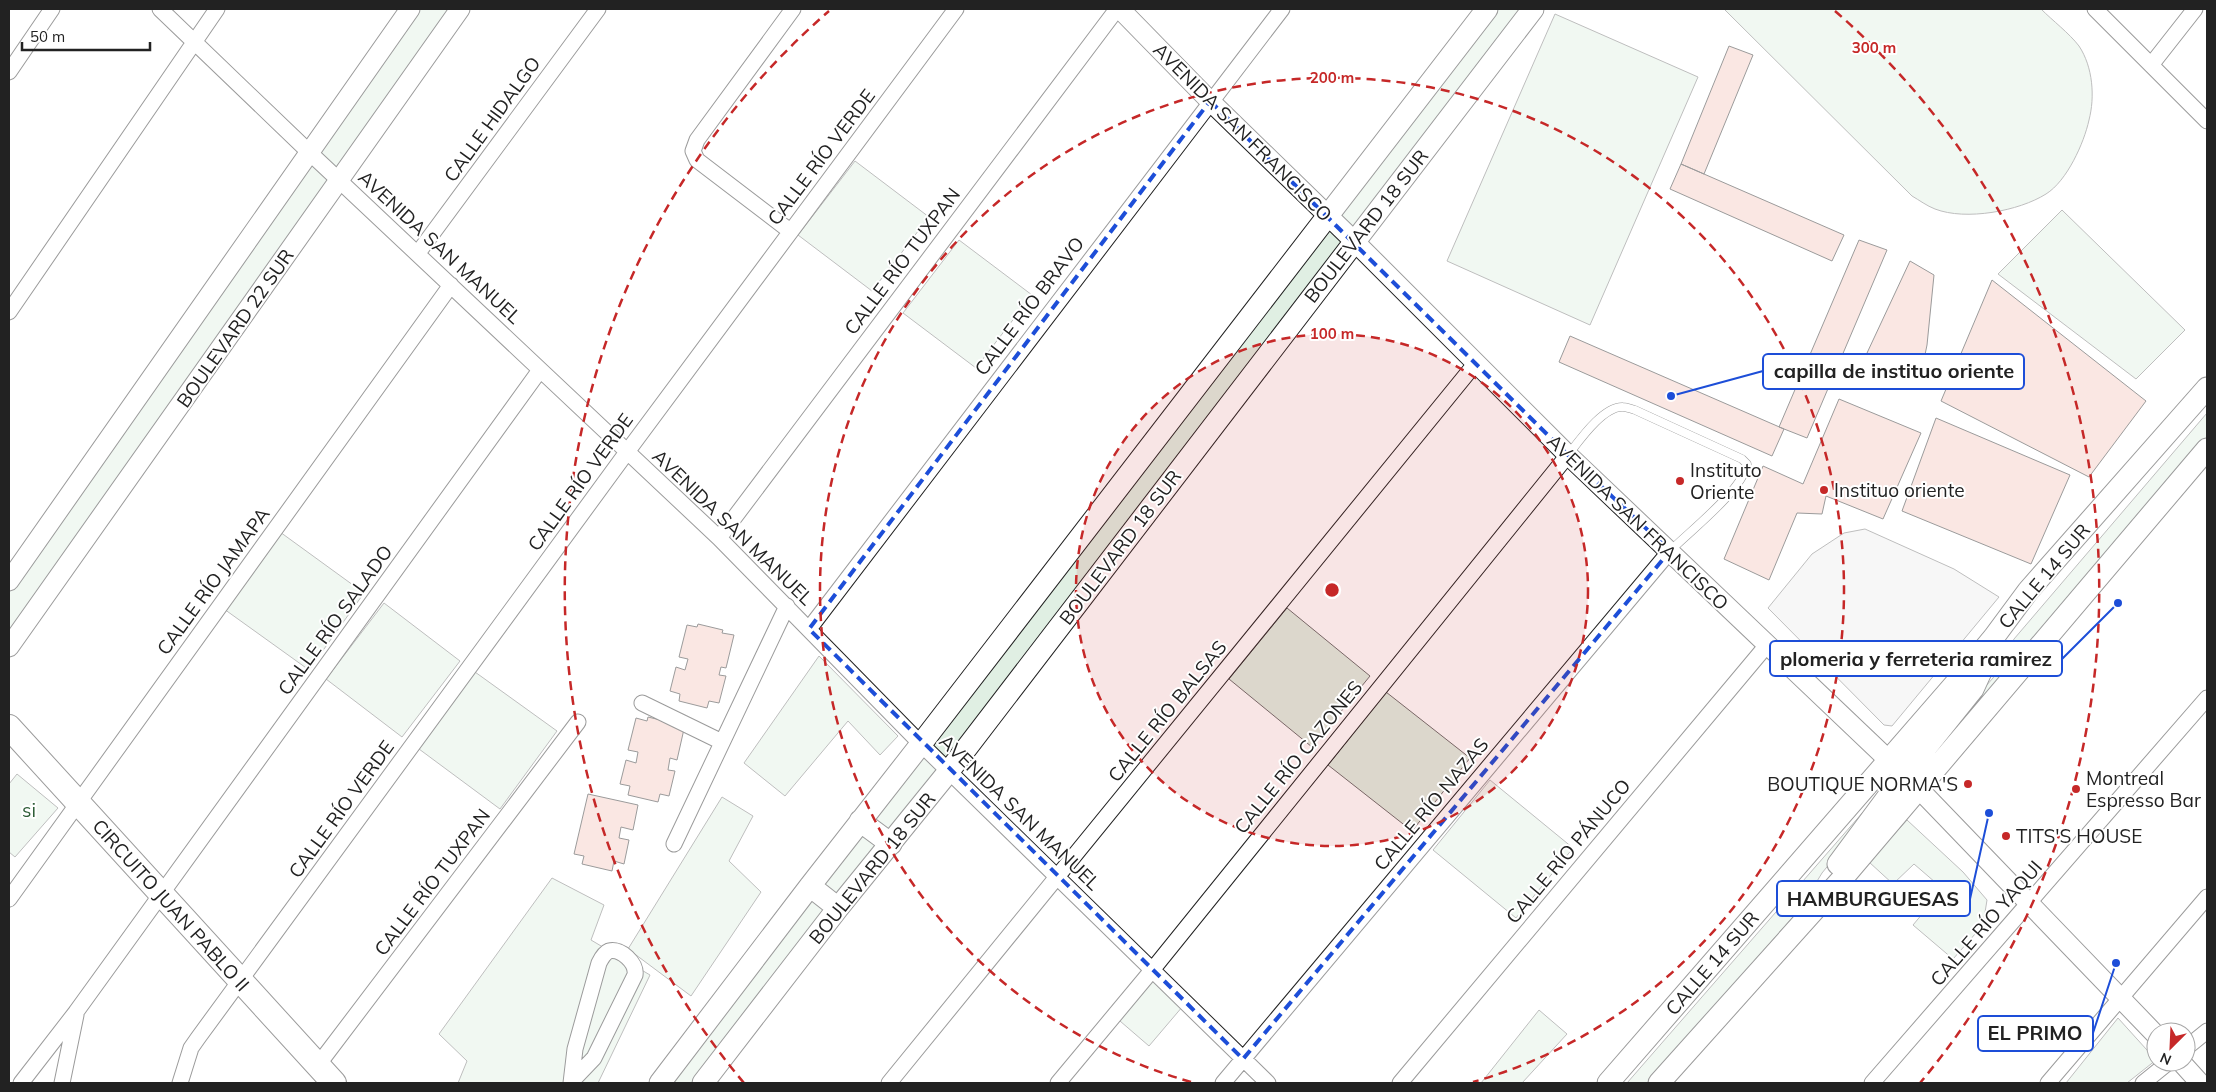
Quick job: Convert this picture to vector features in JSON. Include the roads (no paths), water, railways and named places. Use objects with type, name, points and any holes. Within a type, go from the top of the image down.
[{"type":"main road","name":"BOULEVARD 18 SUR","points":[[660,1083],[1487,9]]},
{"type":"main road","name":"BOULEVARD 18 SUR","points":[[703,1083],[838,908],[950,771],[1533,9]]},
{"type":"main road","name":"CALLE 14 SUR","points":[[1608,1083],[1994,637],[2028,591],[2207,388]]},
{"type":"main road","name":"CALLE 14 SUR","points":[[1659,1083],[1842,879],[1911,782],[2207,449]]},
{"type":"main road","points":[[1911,782],[1973,689],[1984,666],[1994,637]]},
{"type":"main road","name":"CIRCUITO JUAN PABLO II","points":[[9,727],[334,1083]]},
{"type":"main road","points":[[860,821],[891,844]]},
{"type":"main road","points":[[810,886],[838,908]]},
{"type":"main road","points":[[745,973],[772,995]]},
{"type":"street","points":[[9,72],[52,9]]},
{"type":"street","name":"AVENIDA SAN MANUEL","points":[[160,9],[719,538],[922,744],[1268,1083]]},
{"type":"street","points":[[9,312],[217,9]]},
{"type":"street","name":"BOULEVARD 22 SUR","points":[[9,581],[410,9]]},
{"type":"street","name":"BOULEVARD 22 SUR","points":[[9,646],[460,9]]},
{"type":"street","name":"CALLE HIDALGO","points":[[418,253],[598,9]]},
{"type":"street","points":[[790,231],[697,160],[693,151],[697,140],[793,9]]},
{"type":"street","name":"CALLE RÍO VERDE","points":[[180,1083],[191,1048],[239,981],[790,231],[956,9]]},
{"type":"street","name":"AVENIDA SAN FRANCISCO","points":[[1119,9],[1568,455],[1911,782],[2146,1024]]},
{"type":"street","name":"CALLE RÍO TUXPAN","points":[[719,538],[1119,9]]},
{"type":"street","name":"CALLE RÍO BRAVO","points":[[809,629],[1282,9]]},
{"type":"street","points":[[2094,9],[2207,121]]},
{"type":"street","points":[[2151,65],[2195,9]]},
{"type":"street","name":"CALLE RÍO JAMAPA","points":[[9,899],[450,285]]},
{"type":"street","name":"CALLE RÍO BALSAS","points":[[889,1083],[1475,364]]},
{"type":"street","name":"CALLE RÍO SALADO","points":[[76,1012],[540,370]]},
{"type":"street","name":"CALLE RÍO CAZONES","points":[[1058,1083],[1153,969],[1568,455]]},
{"type":"street","name":"CALLE RÍO NAZAS","points":[[1223,1083],[1670,551]]},
{"type":"street","points":[[674,844],[787,606]]},
{"type":"street","name":"CALLE RÍO PÁNUCO","points":[[1400,1083],[1767,645]]},
{"type":"street","name":"CALLE RÍO YAQUI","points":[[1872,1083],[2207,698]]},
{"type":"street","points":[[642,703],[722,742]]},
{"type":"street","name":"CALLE RÍO TUXPAN","points":[[318,1065],[578,722]]},
{"type":"street","points":[[2048,1083],[2207,897]]},
{"type":"street","points":[[609,951],[614,952],[631,959],[635,965],[635,975],[594,1058],[571,1082],[575,1049],[599,963],[609,951]]},
{"type":"street","points":[[21,1083],[76,1012]]},
{"type":"street","points":[[62,1083],[76,1012]]},
{"type":"street","points":[[2196,1040],[2207,1031]]},
{"type":"street","points":[[2143,1083],[2157,1072]]},
{"type":"street","points":[[2190,1072],[2200,1083]]},
{"type":"lane","points":[[1568,455],[1606,413],[1622,406],[1635,410],[1742,459],[1747,464],[1745,474],[1719,506],[1670,551]]},
{"type":"place","name":"capilla de instituo oriente","points":[[1671,396]]},
{"type":"place","name":"Instituto Oriente","points":[[1680,481]]},
{"type":"place","name":"Instituo oriente","points":[[1824,490]]},
{"type":"place","name":"plomeria y ferreteria ramirez","points":[[2118,603]]},
{"type":"place","name":"BOUTIQUE NORMA'S","points":[[1968,784]]},
{"type":"place","name":"Montreal Espresso Bar","points":[[2076,789]]},
{"type":"place","name":"HAMBURGUESAS","points":[[1989,813]]},
{"type":"place","name":"TITS'S HOUSE","points":[[2006,836]]},
{"type":"place","name":"EL PRIMO","points":[[2116,963]]},
{"type":"park label","name":"si","points":[[29,810]]}]
